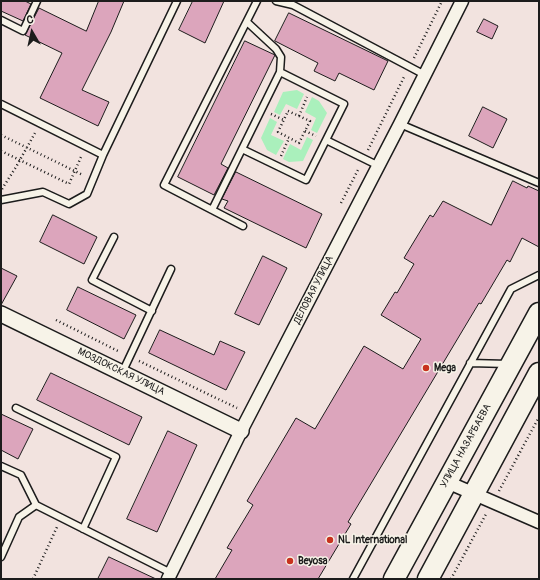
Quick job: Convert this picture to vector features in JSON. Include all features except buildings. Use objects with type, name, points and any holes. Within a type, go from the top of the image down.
[{"type":"main road","name":"УЛИЦА НАЗАРБАЕВА","points":[[394,579],[539,313]]},
{"type":"main road","points":[[428,579],[539,373]]},
{"type":"street","name":"ДЕЛОВАЯ УЛИЦА","points":[[170,576],[241,431],[379,166],[462,1]]},
{"type":"street","name":"МОЗДОКСКАЯ УЛИЦА","points":[[1,314],[241,431]]},
{"type":"street","points":[[447,482],[539,522]]},
{"type":"lane","points":[[1,20],[23,31],[38,1]]},
{"type":"lane","points":[[1,200],[43,192],[69,204],[87,194],[103,155],[177,1]]},
{"type":"lane","points":[[243,226],[164,185],[257,1]]},
{"type":"lane","points":[[276,1],[293,5],[425,75]]},
{"type":"lane","points":[[212,210],[280,72],[281,57],[276,49],[247,22]]},
{"type":"lane","points":[[242,149],[306,180],[344,104],[280,72]]},
{"type":"lane","points":[[1,104],[103,155]]},
{"type":"lane","points":[[400,124],[539,183]]},
{"type":"lane","points":[[326,140],[379,166]]},
{"type":"lane","points":[[114,237],[92,280],[152,311]]},
{"type":"lane","points":[[122,373],[171,269]]},
{"type":"lane","points":[[353,579],[511,289],[539,275]]},
{"type":"lane","points":[[470,363],[511,364]]},
{"type":"lane","points":[[16,408],[116,457],[83,529]]},
{"type":"lane","points":[[1,466],[21,476],[36,505],[170,576]]},
{"type":"lane","points":[[1,557],[20,517],[36,505]]},
{"type":"path","points":[[298,116],[312,88]]},
{"type":"path","points":[[288,111],[298,116],[310,121],[299,143],[278,132],[288,111]]},
{"type":"path","points":[[1,190],[40,124]]},
{"type":"path","points":[[1,135],[93,180]]},
{"type":"path","points":[[276,166],[289,138]]},
{"type":"path","points":[[1,151],[69,184],[82,158]]},
{"type":"path","points":[[56,320],[240,410]]},
{"type":"path","points":[[33,579],[61,518]]},
{"type":"green space","points":[[297,90],[304,94],[297,109],[286,104],[280,115],[274,112],[283,92]]},
{"type":"green space","points":[[312,97],[319,101],[327,113],[317,133],[311,130],[316,118],[305,112]]},
{"type":"green space","points":[[270,118],[277,122],[271,135],[284,141],[276,155],[267,150],[261,138]]},
{"type":"green space","points":[[307,137],[313,140],[303,161],[289,162],[283,159],[290,144],[301,150]]},
{"type":"place","name":"Mega","points":[[426,368]]},
{"type":"place","name":"NL International","points":[[330,540]]},
{"type":"place","name":"Beyosa","points":[[290,561]]}]
